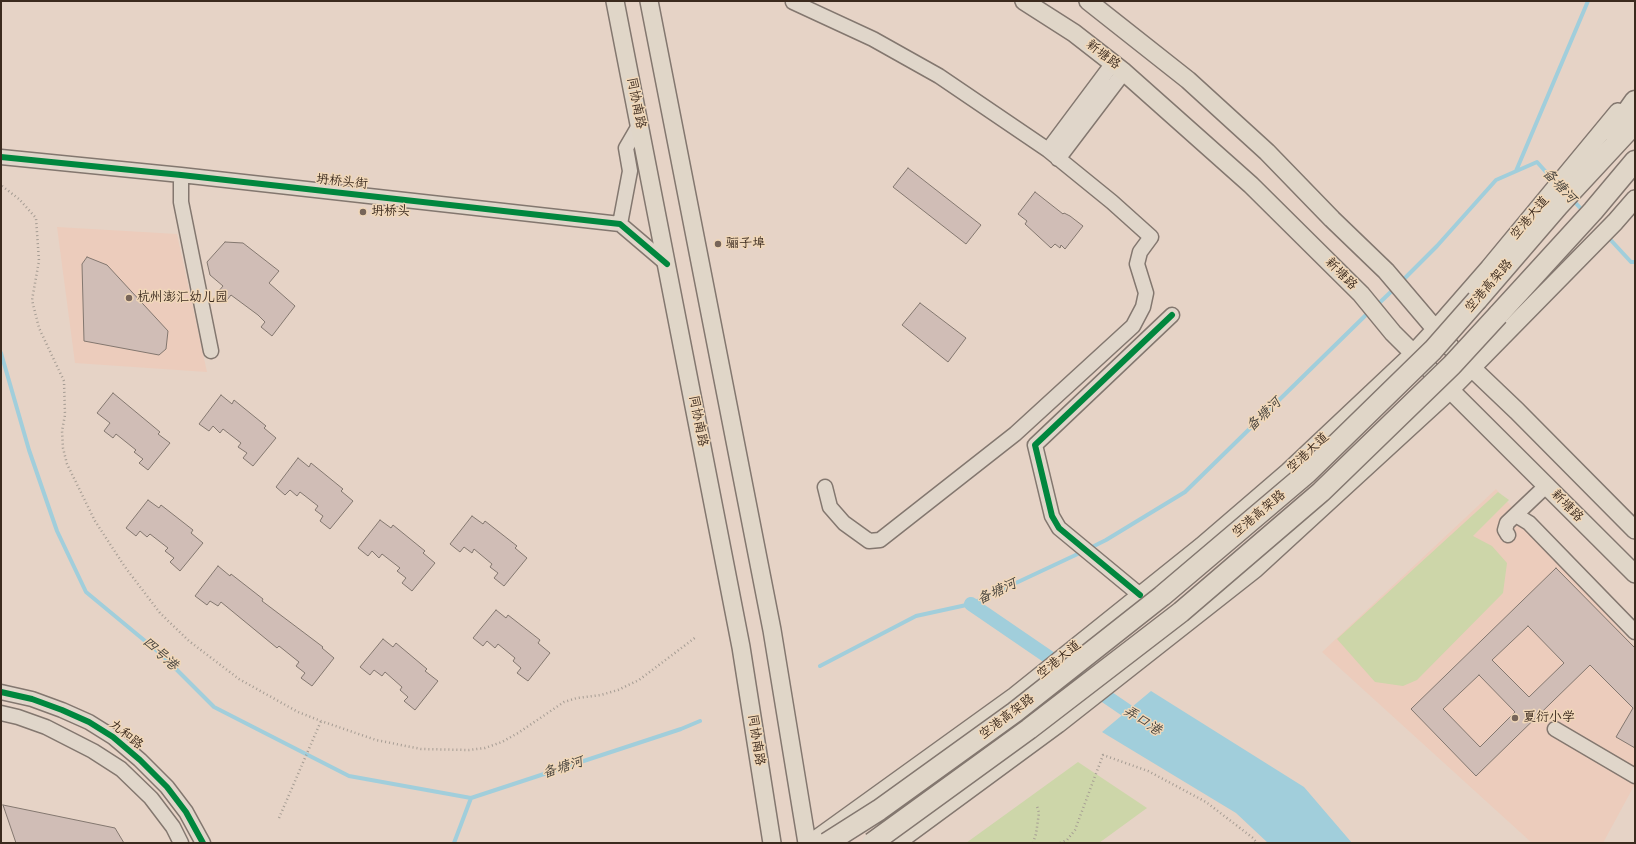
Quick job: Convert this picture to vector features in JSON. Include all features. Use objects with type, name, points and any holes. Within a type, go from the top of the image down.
[{"type":"highway","points":[[1558,192],[1635,101]]},
{"type":"highway","name":"空港高架路","points":[[827,843],[879,810],[1015,712],[1162,596],[1307,474],[1433,350],[1558,192],[1635,122]]},
{"type":"highway","name":"空港高架路","points":[[872,843],[1029,729],[1180,612],[1321,492],[1452,366],[1593,212],[1635,161]]},
{"type":"highway","points":[[1593,212],[1635,179]]},
{"type":"main road","name":"同协南路","points":[[615,1],[741,647],[772,843]]},
{"type":"main road","points":[[650,1],[772,630],[807,843]]},
{"type":"main road","name":"新塘路","points":[[1024,1],[1074,33],[1119,67],[1251,185],[1361,294],[1393,333],[1635,574]]},
{"type":"main road","points":[[1088,1],[1188,80],[1267,152],[1332,219],[1386,271],[1454,351],[1517,411],[1635,530]]},
{"type":"main road","name":"空港大道","points":[[811,843],[1015,696],[1202,546],[1288,472],[1414,353],[1436,330],[1494,262],[1558,192],[1635,92]]},
{"type":"main road","points":[[896,843],[1058,724],[1255,569],[1450,389],[1604,233],[1635,199]]},
{"type":"street","points":[[793,2],[873,39],[939,76],[1053,155],[1112,202],[1151,237],[1140,252],[1137,264],[1146,293],[1143,307],[1133,326],[1015,434],[880,540],[869,541],[844,523],[830,507],[825,487]]},
{"type":"street","points":[[1053,155],[1119,67]]},
{"type":"street","points":[[640,124],[626,148],[630,171],[620,224],[667,264]]},
{"type":"street","name":"坍桥头街","points":[[2,157],[182,175],[620,224]]},
{"type":"street","points":[[182,175],[181,202],[211,351]]},
{"type":"street","points":[[1140,595],[1059,528],[1052,516],[1035,445],[1172,315]]},
{"type":"street","points":[[1508,535],[1505,530],[1507,523],[1547,485]]},
{"type":"street","points":[[1516,515],[1529,523],[1635,632]]},
{"type":"street","name":"九和路","points":[[1,692],[32,699],[62,710],[89,722],[113,737],[168,787],[186,812],[203,843]]},
{"type":"street","points":[[1,713],[18,717],[46,727],[93,751],[121,769],[151,798],[173,827],[182,843]]},
{"type":"street","points":[[1555,729],[1635,776]]},
{"type":"path","points":[[2,186],[19,199],[36,218],[39,261],[32,300],[39,328],[64,381],[65,415],[62,431],[63,448],[67,464],[95,521],[144,593],[174,627],[189,641],[239,679],[292,708],[321,721],[376,740],[407,747],[449,751],[485,748],[502,742],[518,733],[564,702],[618,690],[639,680],[696,637]]},
{"type":"path","points":[[279,818],[321,721]]},
{"type":"path","points":[[1060,843],[1067,840],[1075,830],[1103,755],[1148,771],[1206,802],[1253,838],[1257,843]]},
{"type":"path","points":[[1033,843],[1039,813],[1037,806]]},
{"type":"shaded area","name":"杭州澎汇幼儿园","points":[[57,227],[177,234],[207,372],[75,363]]},
{"type":"shaded area","name":"夏衍小学","points":[[1496,489],[1635,647],[1635,784],[1603,843],[1532,843],[1322,652]]},
{"type":"green space","points":[[1498,492],[1509,500],[1473,536],[1492,546],[1507,563],[1503,593],[1417,680],[1403,686],[1375,682],[1337,639]]},
{"type":"green space","points":[[1078,762],[1147,808],[1099,843],[966,843]]},
{"type":"water","points":[[1151,691],[1304,787],[1352,843],[1268,843],[1236,813],[1102,732]]},
{"type":"building","points":[[908,168],[981,225],[966,244],[893,187]]},
{"type":"building","points":[[1035,192],[1063,214],[1064,213],[1070,216],[1083,226],[1065,249],[1061,245],[1060,248],[1055,244],[1051,248],[1025,224],[1027,221],[1018,214]]},
{"type":"building","points":[[225,242],[243,243],[279,271],[269,283],[295,306],[272,336],[261,327],[265,322],[258,315],[231,295],[227,300],[218,292],[223,286],[210,275],[207,262]]},
{"type":"building","points":[[87,257],[107,265],[168,331],[166,349],[159,355],[84,341],[82,264]]},
{"type":"building","points":[[920,303],[966,338],[948,362],[902,325]]},
{"type":"building","points":[[113,393],[160,432],[158,434],[170,443],[148,470],[139,463],[143,459],[134,452],[136,450],[116,434],[113,438],[104,431],[110,423],[97,413]]},
{"type":"building","points":[[221,395],[232,404],[234,400],[266,426],[264,428],[276,438],[253,466],[243,458],[247,453],[238,447],[241,443],[223,429],[220,433],[213,426],[209,431],[199,424]]},
{"type":"building","points":[[298,458],[309,467],[311,463],[343,489],[341,491],[353,501],[330,529],[320,521],[323,516],[315,510],[318,506],[300,492],[297,496],[290,490],[285,495],[276,487]]},
{"type":"building","points":[[148,500],[159,508],[161,505],[193,530],[191,533],[203,543],[180,571],[170,562],[174,558],[165,551],[168,548],[150,534],[147,537],[140,531],[136,536],[126,528]]},
{"type":"building","points":[[472,516],[483,524],[485,521],[517,546],[515,548],[527,558],[504,586],[494,578],[498,573],[490,567],[492,564],[474,549],[472,553],[464,547],[460,552],[450,544]]},
{"type":"building","points":[[380,520],[391,528],[393,525],[425,551],[423,553],[435,563],[412,591],[402,583],[406,578],[397,571],[400,568],[382,554],[379,558],[372,551],[368,556],[358,548]]},
{"type":"building","points":[[218,566],[230,576],[231,574],[263,599],[262,601],[323,647],[322,648],[334,658],[312,686],[301,678],[305,673],[296,666],[299,662],[279,646],[277,648],[221,602],[218,606],[210,601],[207,605],[195,596]]},
{"type":"building","points":[[1556,568],[1635,648],[1635,748],[1616,737],[1633,708],[1590,665],[1476,776],[1411,709]],"holes":[[[1528,626],[1564,663],[1529,697],[1492,660]],[[1479,675],[1515,712],[1480,747],[1443,709]]]},
{"type":"building","points":[[496,610],[506,618],[508,615],[540,640],[538,643],[550,653],[528,681],[517,673],[521,668],[513,661],[515,658],[498,644],[495,648],[487,641],[483,646],[473,638]]},
{"type":"building","points":[[383,639],[393,647],[396,643],[427,669],[425,671],[438,681],[415,710],[404,701],[408,697],[400,690],[402,687],[385,672],[382,676],[374,670],[370,675],[360,667]]},
{"type":"building","points":[[3,805],[115,828],[124,843],[16,843]]},
{"type":"waterway","points":[[1516,171],[1588,1]]},
{"type":"waterway","name":"备塘河","points":[[1401,282],[1437,246],[1496,180],[1537,162],[1555,182]]},
{"type":"waterway","name":"备塘河","points":[[1571,198],[1584,212]]},
{"type":"waterway","name":"备塘河","points":[[1607,236],[1631,262],[1635,262]]},
{"type":"waterway","name":"备塘河","points":[[1375,307],[1395,288]]},
{"type":"waterway","name":"备塘河","points":[[1088,549],[1106,540],[1185,492],[1370,311]]},
{"type":"waterway","name":"四号港","points":[[1,353],[29,450],[57,531],[86,592],[162,655],[214,707],[349,776],[471,798],[681,729],[700,721]]},
{"type":"waterway","name":"备塘河","points":[[820,666],[916,616],[971,604],[1082,552]]},
{"type":"waterway","name":"弄口港","points":[[971,604],[1142,721]]},
{"type":"waterway","name":"备塘河","points":[[454,843],[471,798]]},
{"type":"cycle path","points":[[1,157],[181,175],[620,224],[667,264]]},
{"type":"cycle path","points":[[1140,595],[1059,528],[1052,516],[1035,445],[1172,315]]},
{"type":"cycle path","points":[[1,692],[32,699],[62,710],[89,722],[113,737],[140,760],[167,787],[186,812],[203,843]]},
{"type":"place","name":"坍桥头","points":[[363,212]]},
{"type":"place","name":"骊子埠","points":[[718,244]]},
{"type":"place","name":"杭州澎汇幼儿园","points":[[129,298]]},
{"type":"place","name":"夏衍小学","points":[[1515,718]]}]
